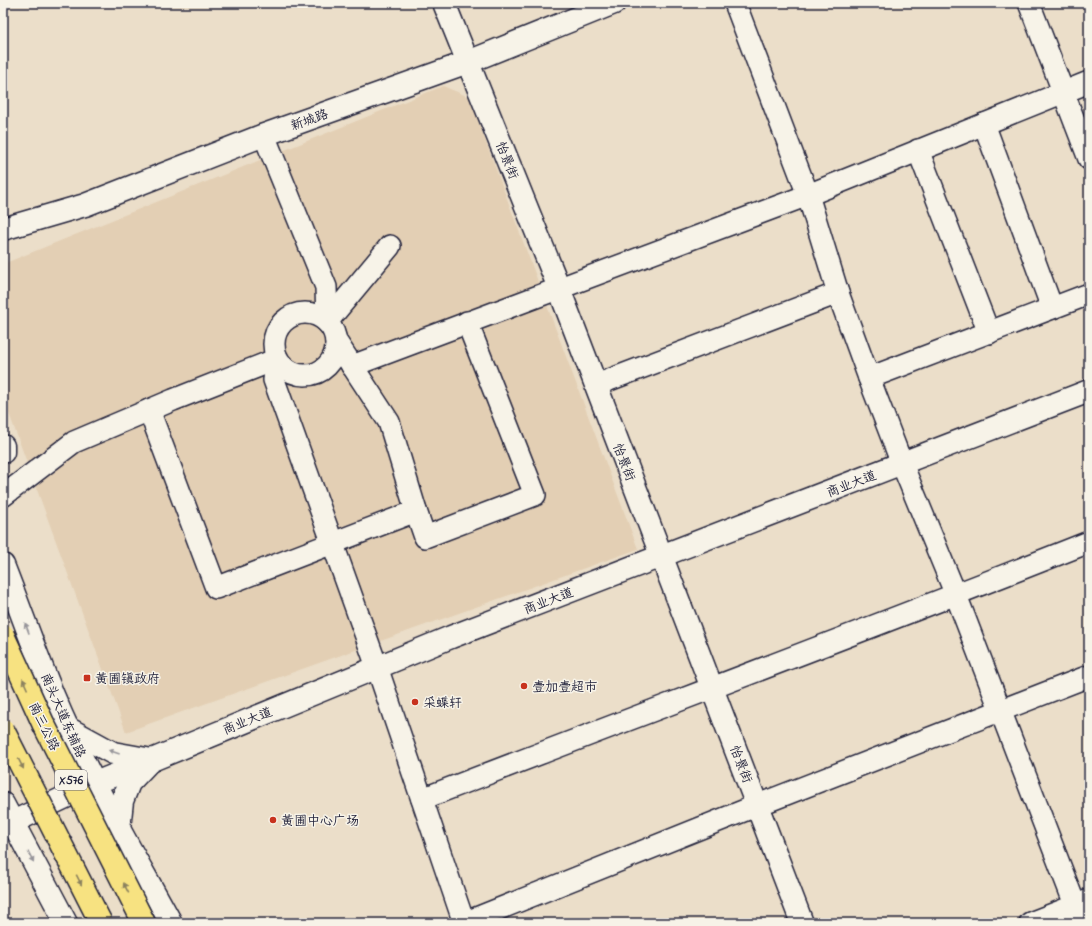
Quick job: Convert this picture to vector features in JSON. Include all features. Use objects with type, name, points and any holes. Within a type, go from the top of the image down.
[{"type":"highway","name":"南三公路","points":[[3,635],[43,723],[144,923]]},
{"type":"highway","name":"X576","points":[[3,730],[101,923]]},
{"type":"street","name":"怡景街","points":[[444,3],[559,287],[660,557],[758,805],[802,923]]},
{"type":"street","name":"新城路","points":[[3,229],[85,205],[264,135],[468,62],[614,3]]},
{"type":"street","points":[[735,3],[808,195],[838,293],[869,378],[902,464],[1082,910],[1030,923]]},
{"type":"street","points":[[1028,3],[1089,159]]},
{"type":"street","points":[[352,366],[559,287],[808,195],[1089,82]]},
{"type":"street","points":[[984,124],[1052,308]]},
{"type":"street","points":[[264,135],[326,287],[327,322]]},
{"type":"street","points":[[918,150],[989,333]]},
{"type":"street","points":[[327,322],[390,246]]},
{"type":"street","points":[[596,385],[838,293]]},
{"type":"street","points":[[869,378],[1089,294]]},
{"type":"street","points":[[336,341],[335,351],[331,361],[324,369],[314,374],[303,375],[293,373],[284,367],[277,359],[274,350],[275,335],[282,322],[290,316],[308,312],[327,322],[333,330],[336,341],[389,422],[416,511],[426,537],[535,495],[467,322]]},
{"type":"street","points":[[3,496],[74,442],[149,410],[277,359]]},
{"type":"street","points":[[277,359],[274,380],[377,667],[464,923],[758,805],[1089,676]]},
{"type":"street","name":"商业大道","points":[[13,822],[95,783],[377,667],[1089,391]]},
{"type":"street","points":[[149,410],[216,588],[416,511]]},
{"type":"street","points":[[3,446],[3,452]]},
{"type":"street","points":[[422,799],[711,687],[956,595],[1089,542]]},
{"type":"street","name":"南头大道东辅路","points":[[3,565],[53,695],[95,783],[171,923]]},
{"type":"street","points":[[69,729],[113,753],[152,760]]},
{"type":"street","points":[[120,829],[122,801],[129,783],[152,760]]},
{"type":"street","points":[[3,804],[66,923]]},
{"type":"shaded area","points":[[443,86],[469,97],[638,549],[126,732],[4,400],[3,264]]},
{"type":"place","name":"黄圃镇政府","points":[[87,678]]},
{"type":"place","name":"壹加壹超市","points":[[524,686]]},
{"type":"place","name":"采蝶轩","points":[[415,702]]},
{"type":"place","name":"黄圃中心广场","points":[[273,820]]}]
